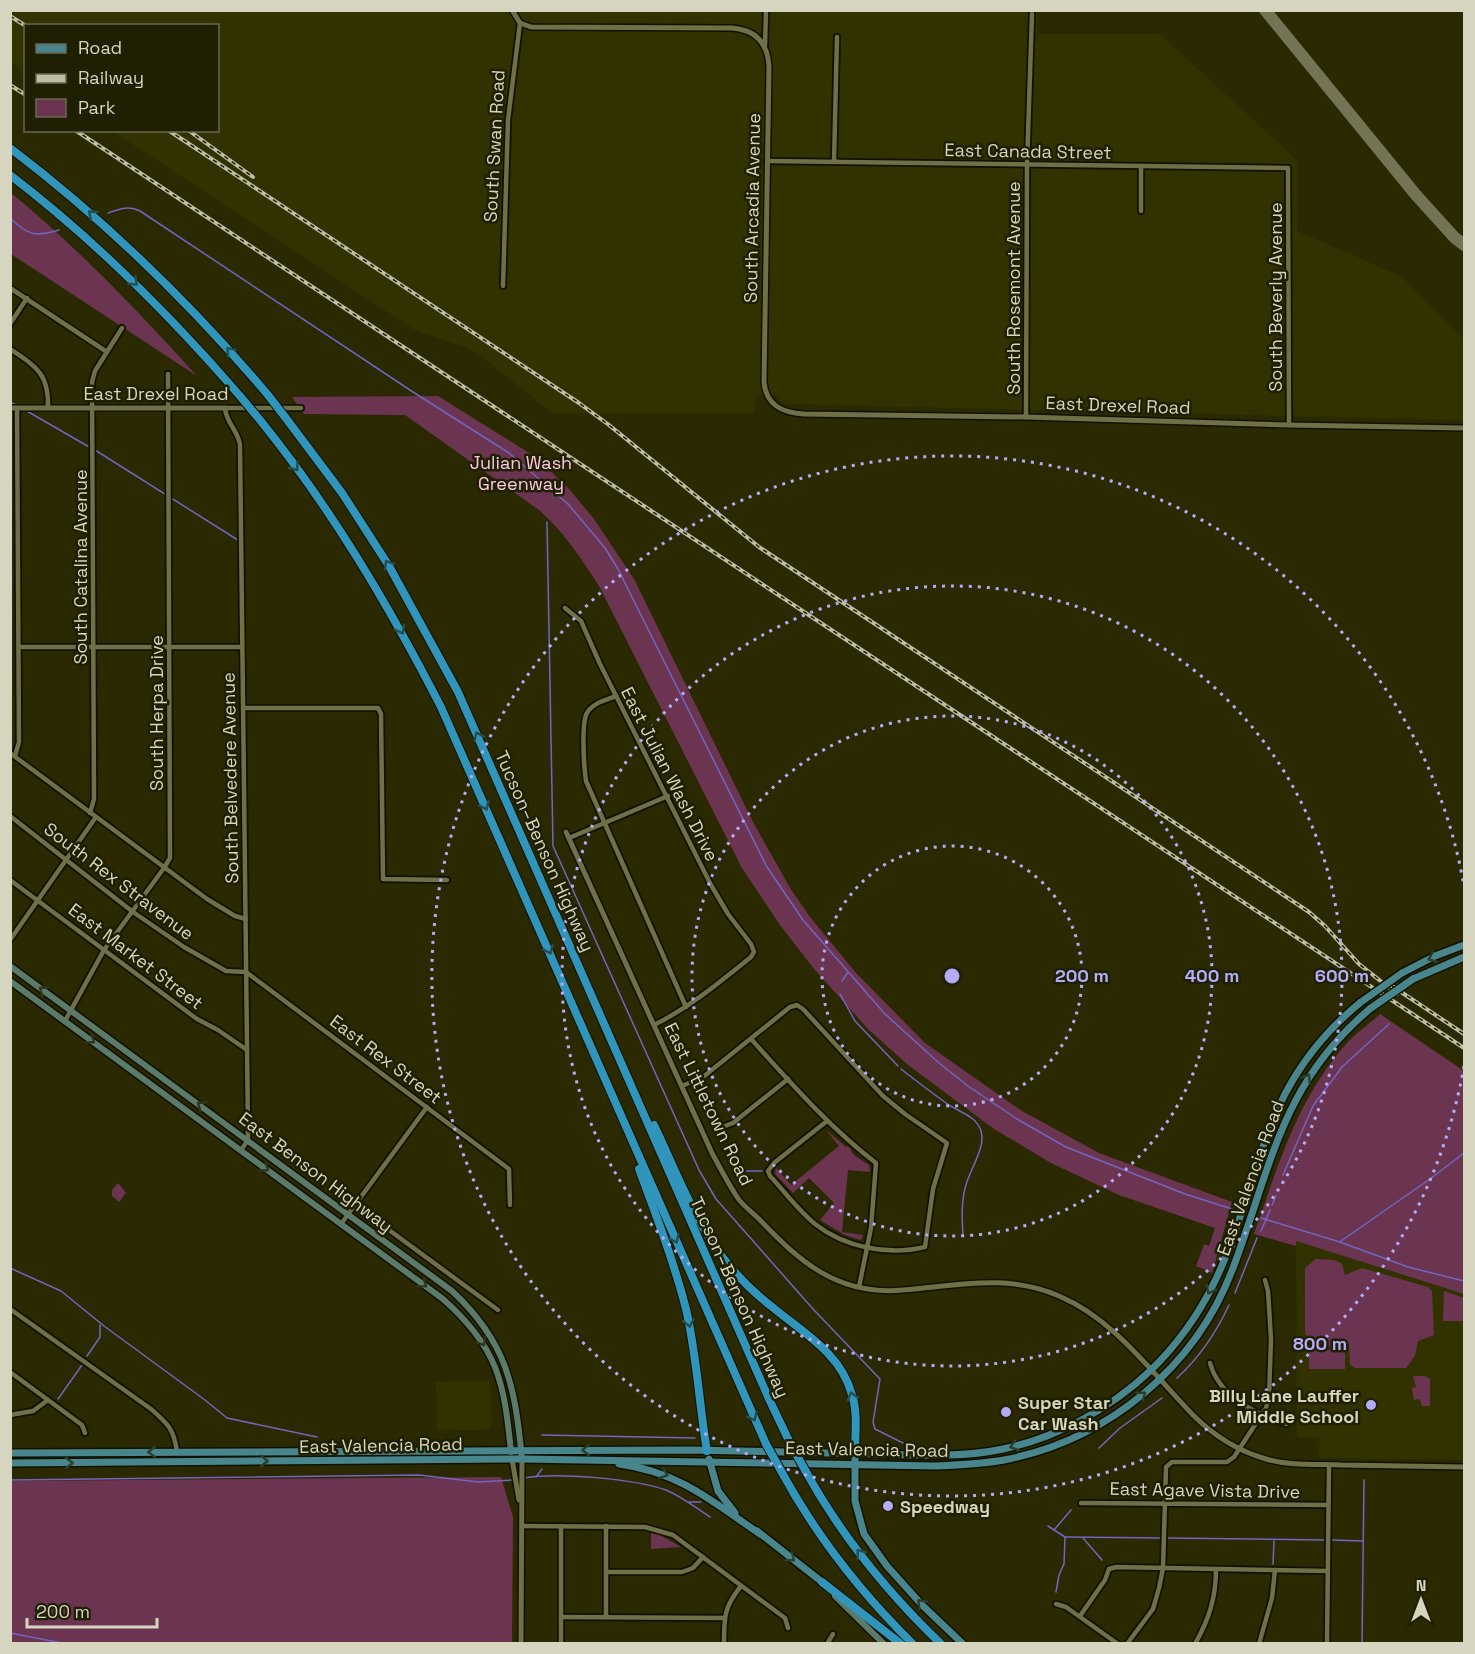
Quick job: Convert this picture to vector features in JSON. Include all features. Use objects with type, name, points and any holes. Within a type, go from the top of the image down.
[{"type":"highway","name":"Tucson–Benson Highway","points":[[10,148],[81,204],[198,316],[288,421],[362,523],[389,566],[432,643],[475,728],[754,1367],[790,1443],[831,1513],[870,1566],[903,1605],[941,1644]]},
{"type":"highway","name":"Tucson–Benson Highway","points":[[10,175],[69,222],[122,270],[178,326],[260,420],[310,486],[351,546],[411,648],[457,741],[766,1444],[810,1520],[836,1557],[868,1596],[913,1644]]},
{"type":"highway","points":[[586,982],[693,1209],[715,1246],[743,1281],[764,1301],[826,1350],[844,1374],[854,1406],[855,1454]]},
{"type":"highway","points":[[618,1108],[681,1290],[696,1363],[707,1451]]},
{"type":"highway","points":[[822,1582],[901,1644]]},
{"type":"main road","name":"East Valencia Road","points":[[10,1453],[521,1450],[968,1454],[1018,1445],[1052,1434],[1113,1400],[1152,1369],[1191,1322],[1214,1282],[1273,1121],[1291,1083],[1326,1036],[1361,1002],[1402,973],[1435,956],[1464,945]]},
{"type":"main road","name":"East Valencia Road","points":[[10,1464],[522,1459],[960,1465],[1004,1460],[1035,1452],[1077,1437],[1108,1420],[1161,1379],[1184,1354],[1203,1328],[1222,1294],[1281,1128],[1300,1090],[1332,1045],[1371,1008],[1413,979],[1464,957]]},
{"type":"main road","name":"East Benson Highway","points":[[10,966],[452,1291],[470,1308],[495,1342],[508,1376],[522,1459]]},
{"type":"main road","name":"East Benson Highway","points":[[10,981],[443,1299],[465,1319],[480,1337],[493,1360],[505,1401],[512,1459]]},
{"type":"main road","points":[[707,1451],[718,1491],[733,1511],[822,1582],[884,1644]]},
{"type":"main road","points":[[855,1454],[855,1488],[861,1528],[869,1542],[922,1605],[963,1644]]},
{"type":"main road","points":[[586,1461],[641,1467],[675,1478],[695,1489],[760,1534]]},
{"type":"street","points":[[512,10],[520,23],[536,28],[633,26],[737,28],[754,34],[765,45]]},
{"type":"street","name":"South Arcadia Avenue","points":[[766,10],[765,45],[769,67],[764,382],[766,395],[772,404]]},
{"type":"street","name":"South Rosemont Avenue","points":[[1026,417],[1027,165],[1032,14]]},
{"type":"street","name":"South Swan Road","points":[[503,286],[508,120],[520,23]]},
{"type":"street","points":[[834,161],[837,37]]},
{"type":"street","name":"East Canada Street","points":[[767,161],[1288,168]]},
{"type":"street","points":[[1141,166],[1141,211]]},
{"type":"street","name":"South Beverly Avenue","points":[[1288,168],[1289,425]]},
{"type":"street","points":[[10,288],[107,352]]},
{"type":"street","points":[[10,324],[27,298]]},
{"type":"street","name":"South Catalina Avenue","points":[[90,813],[94,798],[92,378],[122,328]]},
{"type":"street","points":[[10,349],[34,365],[41,373],[47,388],[48,408]]},
{"type":"street","name":"South Herpa Drive","points":[[65,1021],[104,950],[164,868],[170,854],[168,374]]},
{"type":"street","name":"East Drexel Road","points":[[772,404],[784,411],[804,414],[1464,428]]},
{"type":"street","points":[[14,408],[19,742],[13,755],[164,868],[235,916],[246,919]]},
{"type":"street","name":"East Drexel Road","points":[[14,408],[301,408]]},
{"type":"street","name":"South Belvedere Avenue","points":[[225,408],[227,420],[237,433],[240,445],[248,1140]]},
{"type":"street","name":"East Julian Wash Drive","points":[[565,608],[581,621],[711,885],[754,952],[751,957],[686,1007]]},
{"type":"street","points":[[18,647],[242,647]]},
{"type":"street","points":[[616,696],[593,706],[586,714],[584,762],[586,781],[686,1007],[654,1025]]},
{"type":"street","points":[[243,708],[378,708],[381,714],[383,879],[447,880]]},
{"type":"street","points":[[568,835],[668,796]]},
{"type":"street","name":"South Rex Stravenue","points":[[10,816],[133,912],[184,947],[226,971],[246,972]]},
{"type":"street","points":[[10,940],[96,817]]},
{"type":"street","name":"East Littletown Road","points":[[568,835],[712,1153],[738,1199],[777,1240],[811,1268],[831,1278],[876,1290],[900,1291],[999,1282],[1045,1290],[1091,1313],[1152,1369],[1205,1426],[1239,1449],[1275,1461],[1329,1465],[1464,1467]]},
{"type":"street","name":"East Market Street","points":[[10,880],[197,1019],[247,1050]]},
{"type":"street","name":"East Rex Street","points":[[246,972],[509,1169],[510,1205]]},
{"type":"street","points":[[682,1086],[703,1077],[790,1007],[796,1005],[803,1009],[883,1096],[947,1143],[933,1189],[925,1247],[885,1250],[835,1237],[813,1223],[770,1176],[768,1171],[774,1163],[826,1121]]},
{"type":"street","points":[[751,1039],[826,1121],[876,1163],[871,1228],[859,1287]]},
{"type":"street","points":[[722,1127],[733,1123],[788,1079]]},
{"type":"street","points":[[341,1224],[427,1107]]},
{"type":"street","points":[[241,1150],[248,1140]]},
{"type":"street","name":"East Benson Highway","points":[[355,1205],[498,1310]]},
{"type":"street","points":[[1127,1644],[1153,1609],[1160,1588],[1163,1568],[1164,1474],[1169,1463],[1227,1462],[1239,1449],[1266,1408],[1269,1397],[1271,1339],[1269,1291],[1265,1280]]},
{"type":"street","points":[[10,1309],[149,1407],[165,1421],[174,1433],[177,1452]]},
{"type":"street","points":[[1210,1364],[1212,1371],[1229,1394],[1260,1416],[1286,1424]]},
{"type":"street","points":[[10,1372],[82,1425],[85,1433]]},
{"type":"street","points":[[10,1414],[33,1411],[48,1400]]},
{"type":"street","points":[[144,1413],[149,1407]]},
{"type":"street","points":[[512,1459],[514,1475],[519,1483]]},
{"type":"street","points":[[521,1644],[522,1513],[519,1483],[522,1474],[522,1459]]},
{"type":"street","points":[[1326,1644],[1329,1465]]},
{"type":"street","name":"East Agave Vista Drive","points":[[1081,1503],[1328,1505]]},
{"type":"street","points":[[522,1526],[645,1527],[660,1530],[673,1535],[785,1618],[788,1628]]},
{"type":"street","points":[[561,1526],[561,1644]]},
{"type":"street","points":[[606,1526],[606,1617]]},
{"type":"street","points":[[606,1572],[679,1572],[693,1568],[703,1557]]},
{"type":"street","points":[[1080,1616],[1105,1580],[1107,1568],[1327,1571]]},
{"type":"street","points":[[1195,1644],[1211,1611],[1216,1591],[1216,1569]]},
{"type":"street","points":[[1259,1644],[1272,1598],[1275,1570]]},
{"type":"street","points":[[724,1644],[724,1618],[727,1606],[741,1586]]},
{"type":"street","points":[[1056,1604],[1080,1616],[1118,1644]]},
{"type":"street","points":[[561,1617],[724,1618]]},
{"type":"street","points":[[827,1644],[833,1634]]},
{"type":"shaded area","points":[[1037,10],[1037,34],[1160,34],[1297,160],[1297,231],[1401,276],[1464,340],[1464,420],[784,404],[775,395],[755,395],[755,413],[552,413],[474,351],[415,330],[114,132],[219,132],[219,24],[24,24],[24,72],[11,63],[10,11]]},
{"type":"shaded area","points":[[1296,1241],[1464,1294],[1464,1460],[1318,1458],[1320,1438],[1297,1437]]},
{"type":"shaded area","points":[[490,1381],[491,1427],[487,1430],[437,1430],[436,1382]]},
{"type":"green space","points":[[10,192],[60,235],[107,281],[197,376],[11,254]]},
{"type":"green space","name":"Julian Wash Greenway","points":[[438,396],[537,458],[569,489],[594,519],[634,579],[753,822],[790,888],[810,917],[856,973],[925,1043],[1022,1111],[1099,1153],[1232,1202],[1212,1273],[1196,1266],[1204,1244],[1209,1246],[1215,1228],[1119,1195],[1051,1163],[994,1129],[908,1065],[868,1029],[815,970],[780,925],[742,868],[599,586],[572,546],[548,518],[405,415],[304,414],[292,397]]},
{"type":"green space","points":[[1380,1014],[1464,1071],[1464,1294],[1296,1241],[1296,1246],[1254,1234],[1281,1158],[1314,1088],[1346,1044]]},
{"type":"green space","points":[[826,1130],[846,1147],[848,1146],[855,1156],[869,1165],[870,1172],[848,1170],[842,1232],[863,1235],[861,1240],[845,1235],[820,1220],[834,1203],[809,1178],[793,1193],[775,1174],[776,1168],[791,1185],[839,1146]]},
{"type":"green space","points":[[118,1183],[126,1193],[119,1202],[112,1196],[112,1190]]},
{"type":"green space","points":[[1316,1259],[1335,1260],[1342,1264],[1345,1275],[1362,1268],[1428,1287],[1432,1291],[1434,1335],[1418,1341],[1415,1356],[1406,1368],[1355,1368],[1350,1364],[1349,1344],[1344,1344],[1344,1347],[1312,1346],[1312,1340],[1305,1334],[1305,1268]]},
{"type":"green space","points":[[1444,1291],[1464,1298],[1464,1321],[1443,1321]]},
{"type":"green space","points":[[1309,1350],[1345,1350],[1345,1369],[1309,1369]]},
{"type":"green space","points":[[1413,1376],[1425,1376],[1430,1379],[1430,1406],[1422,1406],[1420,1399],[1414,1400],[1412,1388],[1416,1387]]},
{"type":"green space","points":[[501,1477],[513,1517],[512,1643],[11,1643],[11,1481]]},
{"type":"green space","points":[[651,1533],[660,1535],[681,1547],[651,1549]]},
{"type":"waterway","points":[[108,213],[128,208],[140,211],[509,453],[569,505],[605,548],[618,569],[767,867],[803,920],[885,1014],[968,1086],[1017,1119],[1066,1147],[1185,1194],[1232,1209]]},
{"type":"waterway","points":[[10,218],[28,232],[44,234],[59,230]]},
{"type":"waterway","points":[[10,402],[18,406]]},
{"type":"waterway","points":[[25,410],[91,448]]},
{"type":"waterway","points":[[95,450],[241,542]]},
{"type":"waterway","points":[[547,522],[553,846],[699,1170],[716,1199],[813,1309],[880,1379],[873,1422],[875,1429],[903,1443]]},
{"type":"waterway","points":[[842,981],[848,972]]},
{"type":"waterway","points":[[840,994],[855,1021],[898,1066]]},
{"type":"waterway","points":[[1283,1175],[1313,1106],[1342,1067],[1389,1024]]},
{"type":"waterway","points":[[901,1069],[946,1103],[974,1120],[980,1127],[982,1143],[963,1197],[963,1236]]},
{"type":"waterway","points":[[1341,1241],[1464,1153]]},
{"type":"waterway","points":[[738,1171],[762,1171]]},
{"type":"waterway","points":[[1272,1205],[1276,1196]]},
{"type":"waterway","points":[[1261,1231],[1270,1210]]},
{"type":"waterway","points":[[1261,1218],[1340,1242],[1408,1267],[1464,1281]]},
{"type":"waterway","points":[[1235,1293],[1257,1238]]},
{"type":"waterway","points":[[10,1268],[61,1291],[227,1418],[317,1437]]},
{"type":"waterway","points":[[1177,1378],[1207,1344],[1229,1305]]},
{"type":"waterway","points":[[87,1356],[100,1337],[100,1325]]},
{"type":"waterway","points":[[58,1399],[82,1365]]},
{"type":"waterway","points":[[1099,1448],[1120,1428],[1162,1398]]},
{"type":"waterway","points":[[542,1435],[695,1438]]},
{"type":"waterway","points":[[536,1477],[542,1469]]},
{"type":"waterway","points":[[10,1480],[419,1475],[478,1482],[513,1480]]},
{"type":"waterway","points":[[524,1478],[575,1476],[652,1486],[677,1495],[710,1517]]},
{"type":"waterway","points":[[1362,1644],[1364,1480]]},
{"type":"waterway","points":[[689,1502],[701,1502]]},
{"type":"waterway","points":[[1054,1530],[1071,1510]]},
{"type":"waterway","points":[[1048,1526],[1065,1537],[1064,1564],[1056,1592]]},
{"type":"waterway","points":[[1065,1537],[1161,1538]]},
{"type":"waterway","points":[[1083,1538],[1102,1560]]},
{"type":"waterway","points":[[1166,1538],[1326,1540]]},
{"type":"waterway","points":[[1331,1540],[1363,1541]]},
{"type":"waterway","points":[[1273,1564],[1274,1541]]},
{"type":"waterway","points":[[10,1633],[67,1644]]},
{"type":"taxiway","points":[[1265,10],[1416,195],[1464,245]]},
{"type":"railway","points":[[10,16],[24,25]]},
{"type":"railway","points":[[10,85],[24,94]]},
{"type":"railway","points":[[78,132],[1464,1048]]},
{"type":"railway","points":[[171,132],[579,403],[759,547],[1309,912],[1325,926],[1359,964],[1397,994]]},
{"type":"railway","points":[[191,132],[253,177]]},
{"type":"railway","points":[[1392,986],[1464,1034]]},
{"type":"place","name":"Billy Lane Lauffer Middle School","points":[[1371,1405]]},
{"type":"place","name":"Super Star Car Wash","points":[[1006,1412]]},
{"type":"place","name":"Speedway","points":[[888,1506]]}]
